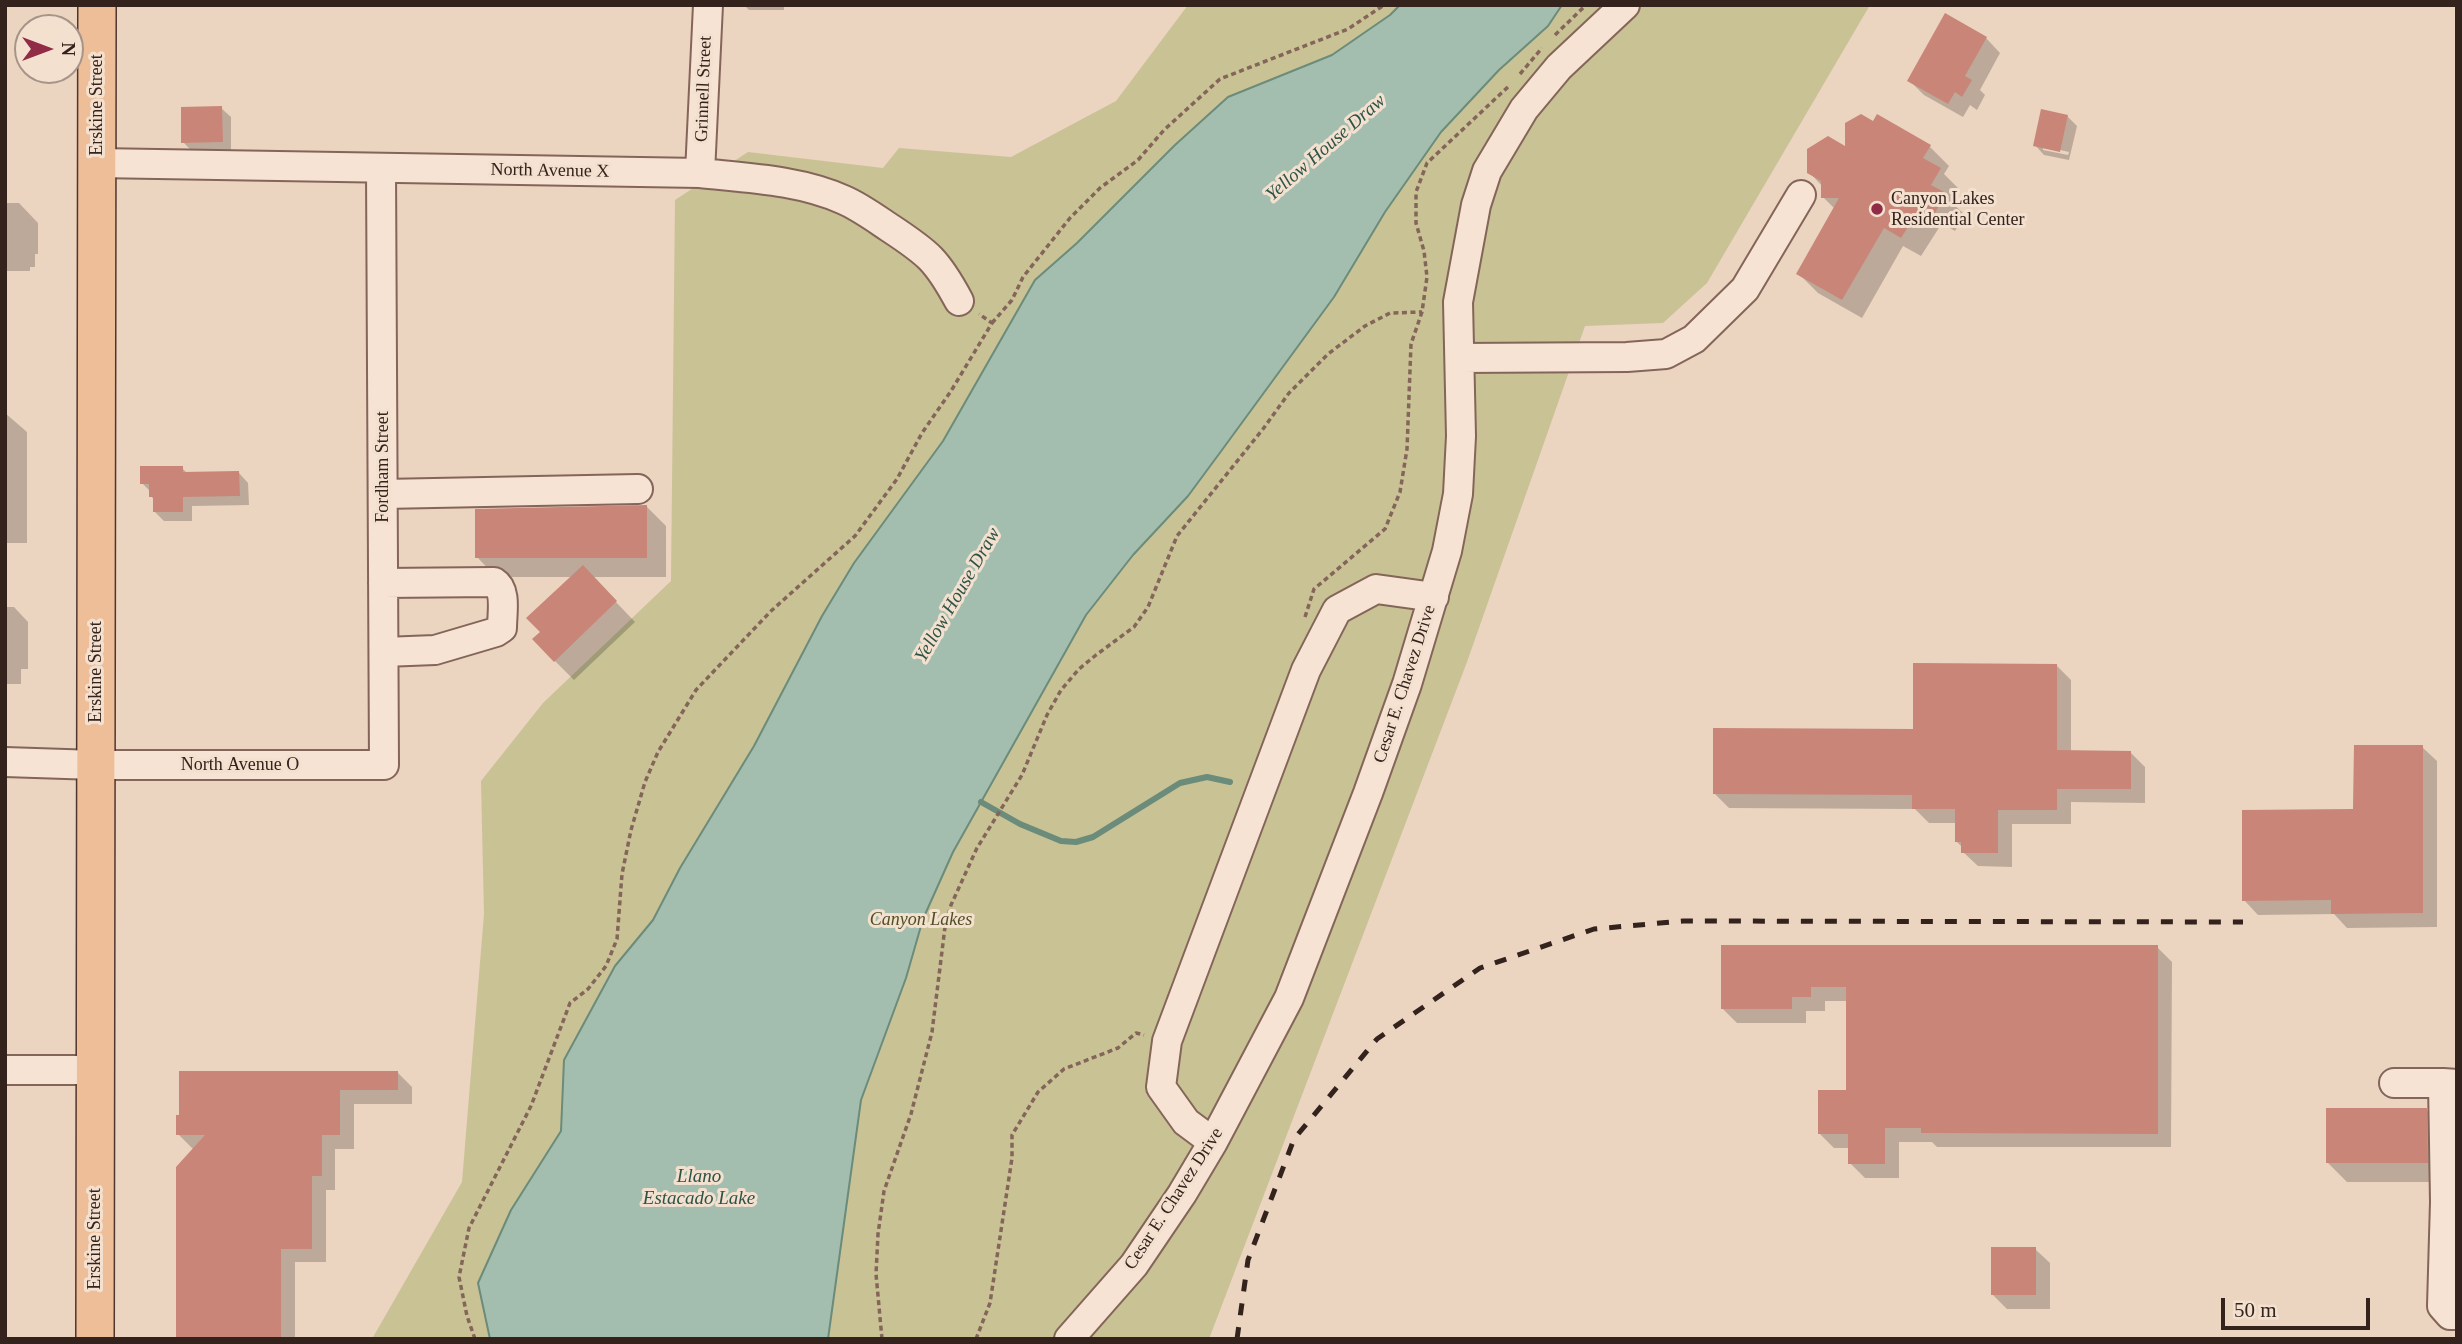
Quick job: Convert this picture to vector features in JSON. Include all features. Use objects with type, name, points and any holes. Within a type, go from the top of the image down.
[{"type":"main road","name":"Erskine Street","points":[[95,1339],[97,5]]},
{"type":"street","name":"Grinnell Street","points":[[700,173],[708,5]]},
{"type":"street","name":"Cesar E. Chavez Drive","points":[[1069,1339],[1134,1265],[1182,1194],[1213,1142],[1289,998],[1373,781],[1407,684],[1447,551],[1458,494],[1461,436],[1458,302],[1476,205],[1487,171],[1524,109],[1559,67],[1625,5]]},
{"type":"street","name":"North Avenue X","points":[[97,163],[700,173],[784,183],[828,193],[844,200],[925,251],[945,275],[959,301]]},
{"type":"street","name":"Fordham Street","points":[[381,169],[384,765]]},
{"type":"street","points":[[1460,358],[1627,357],[1666,354],[1694,339],[1745,289],[1801,195]]},
{"type":"street","points":[[383,494],[638,489]]},
{"type":"street","points":[[383,583],[494,582],[499,584],[502,592],[502,628],[496,632],[435,650],[384,652]]},
{"type":"street","points":[[1213,1142],[1186,1122],[1161,1087],[1167,1041],[1306,670],[1337,610],[1377,589],[1434,597]]},
{"type":"street","name":"North Avenue O","points":[[5,762],[96,765],[384,765]]},
{"type":"street","points":[[5,1070],[96,1070]]},
{"type":"street","points":[[2394,1083],[2450,1084],[2451,1202],[2442,1306],[2451,1315],[2457,1315]]},
{"type":"path","points":[[475,1339],[459,1277],[469,1228],[531,1106],[570,1003],[588,989],[606,966],[617,939],[622,874],[631,830],[645,782],[676,720],[705,680],[747,634],[855,536],[869,519],[897,479],[922,433],[992,323],[1012,300],[1023,277],[1070,218],[1100,188],[1138,160],[1164,130],[1220,79],[1348,29],[1384,5]]},
{"type":"path","points":[[1553,37],[1586,5]]},
{"type":"path","points":[[1302,625],[1314,589],[1385,529],[1400,492],[1407,449],[1411,344],[1422,312],[1427,277],[1424,251],[1416,223],[1416,192],[1427,163],[1513,82],[1543,46]]},
{"type":"path","points":[[959,301],[992,323]]},
{"type":"path","points":[[882,1339],[876,1274],[884,1191],[911,1114],[932,1032],[945,927],[951,905],[977,848],[1022,775],[1046,715],[1062,690],[1088,662],[1134,627],[1148,607],[1177,536],[1264,429],[1289,393],[1328,354],[1364,326],[1390,313],[1422,312]]},
{"type":"path","points":[[976,1339],[990,1303],[1012,1157],[1012,1135],[1038,1092],[1064,1069],[1118,1048],[1136,1033],[1167,1041]]},
{"type":"green space","name":"Canyon Lakes","points":[[1188,5],[1870,5],[1707,283],[1663,323],[1585,326],[1467,662],[1209,1339],[372,1339],[462,1182],[484,914],[481,781],[543,703],[671,581],[675,200],[748,152],[883,168],[899,148],[1011,157],[1116,101]]},
{"type":"water","name":"Llano Estacado Lake","points":[[1400,5],[1562,5],[1548,26],[1499,70],[1441,132],[1385,212],[1334,297],[1219,454],[1188,496],[1133,555],[1086,615],[953,852],[923,919],[906,978],[861,1100],[828,1339],[490,1339],[478,1283],[511,1210],[561,1131],[564,1060],[615,966],[653,920],[680,868],[754,746],[822,616],[854,563],[943,441],[1035,280],[1228,97],[1332,55],[1390,15]]},
{"type":"building","points":[[1945,13],[1987,37],[1965,76],[1972,80],[1962,97],[1955,92],[1948,104],[1907,81]]},
{"type":"building","points":[[222,106],[223,142],[181,143],[181,107]]},
{"type":"building","points":[[2041,109],[2068,115],[2060,152],[2033,146]]},
{"type":"building","name":"Canyon Lakes Residential Center","points":[[1861,114],[1873,121],[1877,114],[1931,145],[1923,158],[1941,168],[1931,185],[1946,193],[1935,213],[1922,205],[1901,238],[1884,228],[1842,300],[1796,274],[1839,198],[1821,198],[1821,181],[1807,173],[1807,149],[1828,136],[1845,146],[1845,123]]},
{"type":"building","points":[[140,466],[183,466],[183,472],[239,471],[240,496],[183,497],[183,512],[153,512],[153,497],[149,497],[149,484],[140,484]]},
{"type":"building","points":[[647,505],[647,558],[475,558],[475,509]]},
{"type":"building","points":[[583,565],[617,601],[554,662],[532,639],[540,632],[526,618]]},
{"type":"building","points":[[1913,663],[2057,664],[2057,750],[2131,751],[2131,789],[2057,789],[2057,810],[1998,810],[1998,853],[1961,853],[1961,842],[1955,842],[1955,809],[1912,809],[1912,795],[1713,794],[1713,728],[1913,729]]},
{"type":"building","points":[[2354,745],[2423,745],[2423,913],[2331,914],[2331,900],[2242,901],[2242,810],[2353,809]]},
{"type":"building","points":[[1721,945],[2158,945],[2158,1134],[1921,1133],[1921,1128],[1885,1128],[1885,1164],[1848,1164],[1848,1134],[1818,1134],[1818,1090],[1846,1090],[1846,987],[1811,987],[1811,997],[1792,997],[1792,1009],[1721,1009]]},
{"type":"building","points":[[179,1071],[398,1071],[398,1090],[340,1090],[340,1135],[322,1135],[322,1176],[312,1176],[312,1249],[281,1249],[281,1339],[176,1339],[176,1167],[205,1135],[176,1135]]},
{"type":"building","points":[[2326,1108],[2427,1108],[2428,1163],[2326,1163]]},
{"type":"building","points":[[1991,1247],[2036,1247],[2036,1295],[1991,1295]]},
{"type":"waterway","points":[[981,802],[1020,824],[1061,841],[1076,842],[1093,837],[1180,783],[1207,777],[1230,782]]},
{"type":"railway","points":[[1237,1339],[1248,1260],[1294,1139],[1377,1039],[1480,968],[1594,929],[1683,921],[2243,922]]},
{"type":"place","name":"Canyon Lakes Residential Center","points":[[1877,209]]},
{"type":"water label","name":"Yellow House Draw","points":[[1326,148]]},
{"type":"water label","name":"Yellow House Draw","points":[[958,595]]}]
